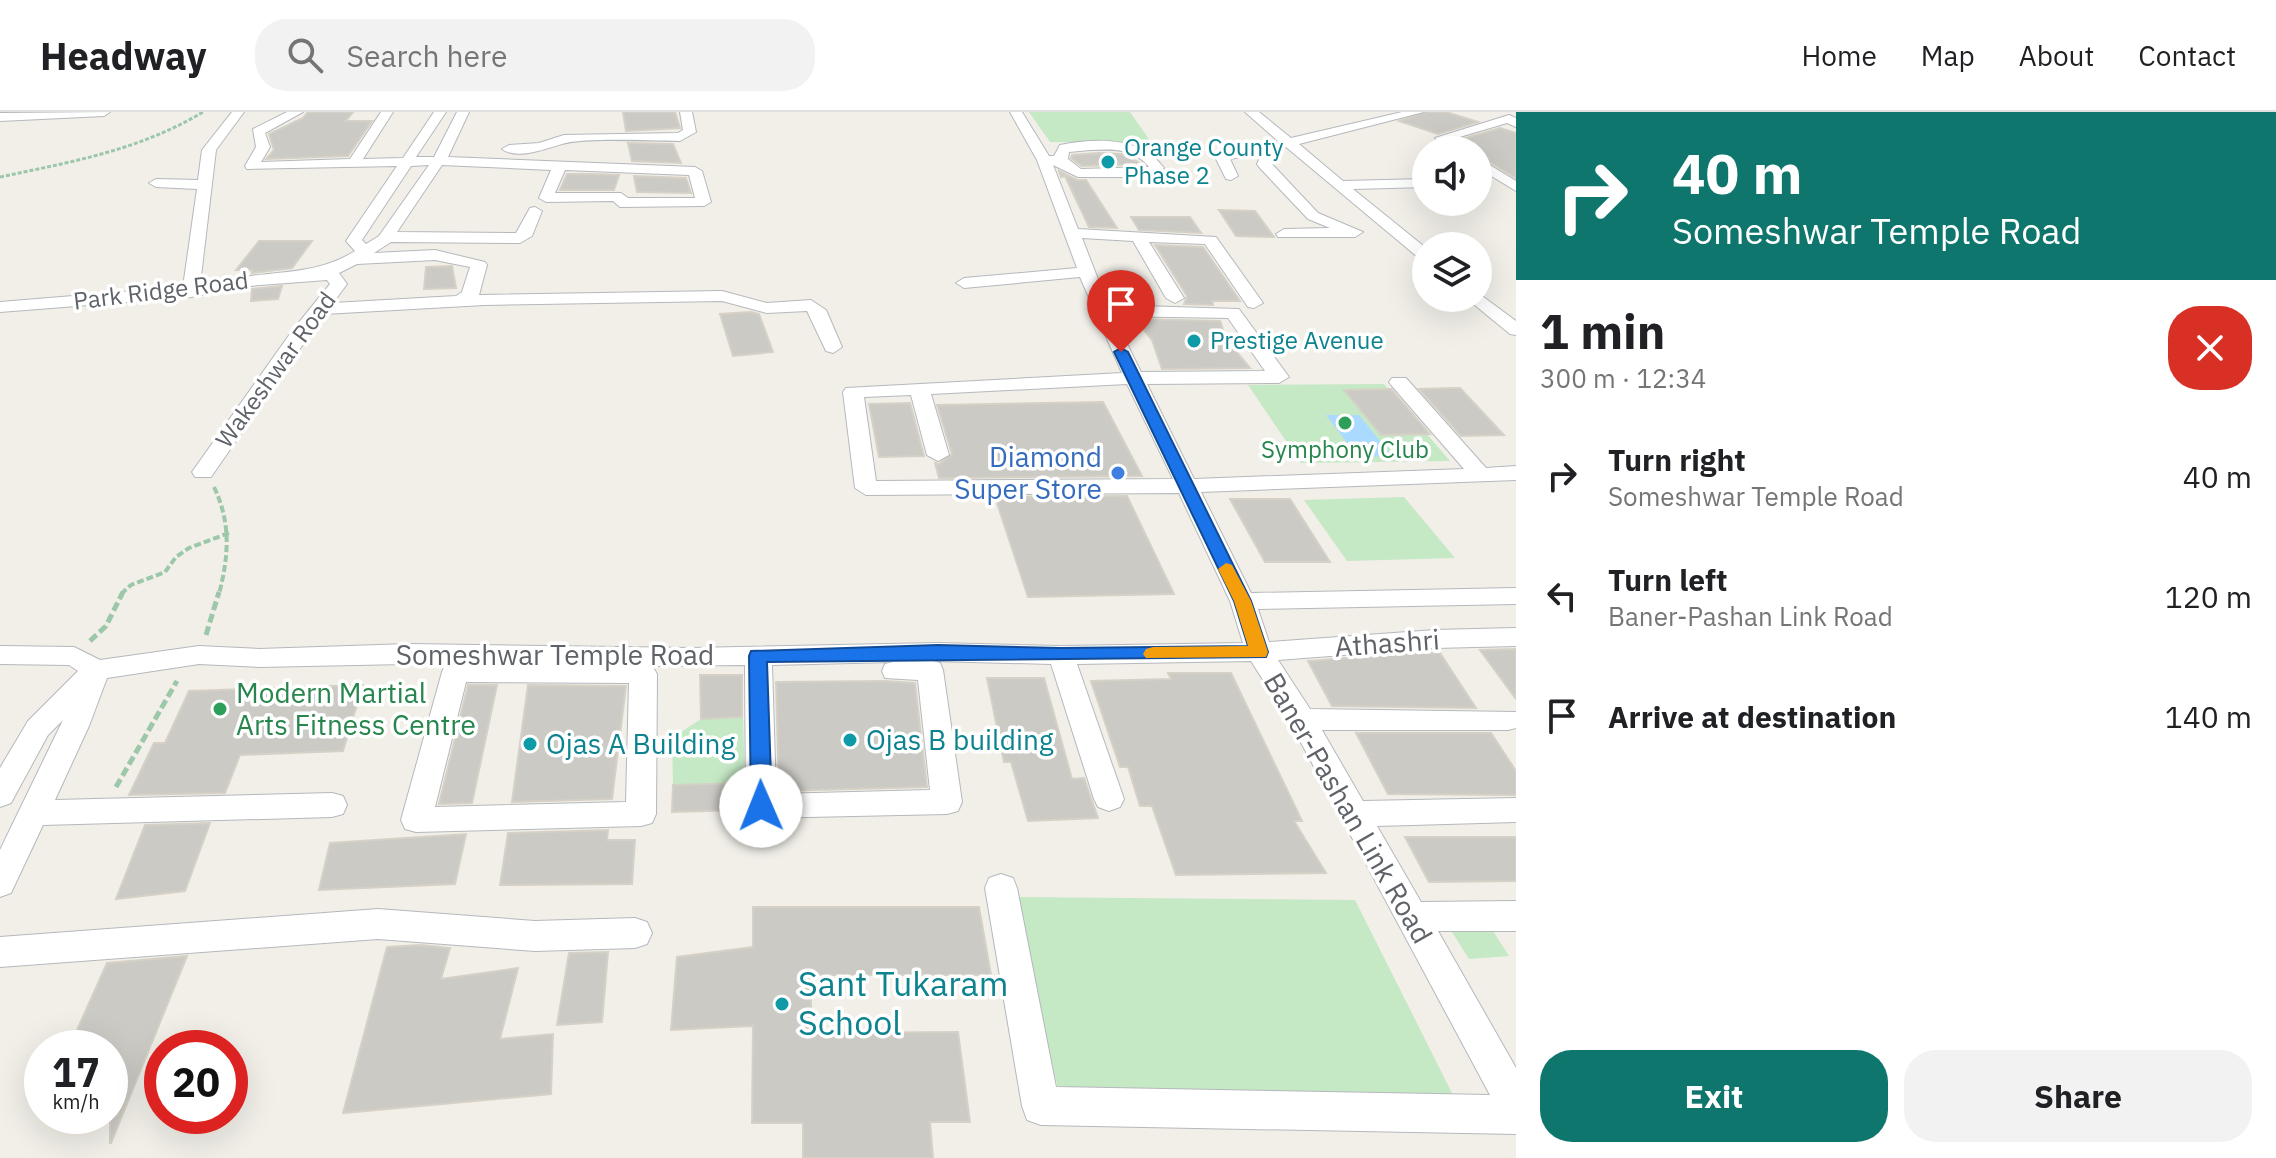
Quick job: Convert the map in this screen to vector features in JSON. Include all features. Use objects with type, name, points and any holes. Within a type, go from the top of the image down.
[{"type":"street","points":[[0,117],[104,112]]},
{"type":"street","points":[[191,292],[209,150],[238,112]]},
{"type":"street","points":[[297,112],[258,132],[263,147],[252,166],[409,161],[541,147],[564,139],[680,137],[690,132],[686,112]]},
{"type":"street","points":[[354,163],[387,112]]},
{"type":"street","points":[[440,112],[354,241],[360,255],[444,254],[462,257],[479,265],[470,295],[461,301]]},
{"type":"street","name":"Wakeshwar Road","points":[[323,273],[360,255],[387,237],[442,156],[463,112]]},
{"type":"street","name":"Baner-Pashan Link Road","points":[[1016,112],[1053,160],[1070,233],[1085,272],[1185,486],[1243,601],[1259,652],[1302,719],[1516,1105]]},
{"type":"street","points":[[1251,112],[1412,245]]},
{"type":"street","points":[[1363,112],[1415,129]]},
{"type":"street","points":[[1231,176],[1222,157],[1418,112]]},
{"type":"street","points":[[1449,136],[1509,119],[1516,123]]},
{"type":"street","points":[[1118,146],[1144,152],[1157,168],[1150,173],[1078,173],[1053,160],[1065,148],[1118,146]]},
{"type":"street","points":[[1271,147],[1264,164],[1313,216],[1355,232]]},
{"type":"street","points":[[442,156],[560,166],[695,171],[704,202],[620,203],[621,197],[546,198],[560,166]]},
{"type":"street","points":[[1492,171],[1511,184]]},
{"type":"street","points":[[156,183],[205,185]]},
{"type":"street","points":[[1340,185],[1412,183]]},
{"type":"street","points":[[554,198],[553,203],[610,203]]},
{"type":"street","points":[[387,237],[520,238],[526,233],[535,211]]},
{"type":"street","points":[[1284,234],[1395,231]]},
{"type":"street","points":[[1070,233],[1210,240],[1254,303]]},
{"type":"street","points":[[1139,238],[1175,298]]},
{"type":"street","points":[[964,283],[1085,272]]},
{"type":"street","name":"Wakeshwar Road","points":[[203,472],[339,284],[333,276],[323,273]]},
{"type":"street","name":"Park Ridge Road","points":[[0,307],[191,292],[248,281],[323,273]]},
{"type":"street","points":[[318,309],[461,301],[722,296],[767,308],[811,305],[817,310],[833,347]]},
{"type":"street","points":[[1101,310],[1233,313],[1279,377],[1135,378],[853,392],[866,488],[1185,486],[1516,473]]},
{"type":"street","points":[[1492,310],[1516,330]]},
{"type":"street","points":[[1399,382],[1480,474]]},
{"type":"street","points":[[919,388],[938,455]]},
{"type":"street","points":[[1243,601],[1516,596]]},
{"type":"street","name":"Athashri","points":[[1259,652],[1435,639],[1516,637]]},
{"type":"street","points":[[759,665],[938,652],[1061,655],[1259,652]]},
{"type":"street","name":"Someshwar Temple Road","points":[[0,655],[85,663],[199,655],[456,663],[759,665]]},
{"type":"street","points":[[1061,655],[1109,799]]},
{"type":"street","points":[[0,795],[38,728],[85,663]]},
{"type":"street","points":[[0,883],[75,726],[85,663]]},
{"type":"street","points":[[456,663],[416,820],[641,814],[642,665]]},
{"type":"street","points":[[759,665],[930,670],[947,802],[761,806],[759,665]]},
{"type":"street","points":[[1302,719],[1508,720]]},
{"type":"street","points":[[35,813],[332,805]]},
{"type":"street","points":[[1353,814],[1516,810]]},
{"type":"street","points":[[1001,888],[1041,1106],[1516,1115]]},
{"type":"street","points":[[1410,917],[1516,916]]},
{"type":"street","points":[[0,952],[378,924],[535,936],[635,933]]},
{"type":"path","points":[[0,177],[143,145],[174,131],[203,112]]},
{"type":"path","points":[[199,655],[229,556],[229,533],[223,504],[203,472]]},
{"type":"path","points":[[85,663],[119,595],[131,585],[165,572],[176,557],[189,548],[229,533]]},
{"type":"green space","points":[[1029,112],[1130,112],[1151,142],[1050,142]]},
{"type":"green space","name":"Symphony Club","points":[[1384,384],[1450,461],[1301,463],[1248,385]]},
{"type":"green space","points":[[1404,497],[1455,558],[1347,561],[1304,500]]},
{"type":"green space","points":[[743,717],[745,783],[673,785],[672,738],[701,719]]},
{"type":"green space","points":[[1012,897],[1355,900],[1460,1109],[1064,1113]]},
{"type":"green space","points":[[1486,920],[1509,956],[1469,959],[1445,921]]},
{"type":"water","points":[[1326,415],[1359,415],[1392,456],[1358,457]]},
{"type":"building","points":[[308,112],[353,112],[346,121],[372,121],[348,156],[266,159],[274,150],[269,134],[303,118]]},
{"type":"building","points":[[623,112],[675,112],[680,128],[626,131]]},
{"type":"building","points":[[1427,112],[1446,112],[1478,122],[1438,134],[1399,121]]},
{"type":"building","points":[[1500,128],[1516,133],[1516,178],[1492,163],[1492,136],[1473,136]]},
{"type":"building","points":[[628,143],[673,144],[681,163],[632,161]]},
{"type":"building","points":[[1122,154],[1142,164],[1082,166],[1071,158],[1072,155]]},
{"type":"building","points":[[1059,171],[1077,180],[1086,180],[1117,228],[1089,227],[1065,176],[1061,177]]},
{"type":"building","points":[[567,174],[619,175],[614,190],[560,190]]},
{"type":"building","points":[[634,176],[686,178],[691,193],[637,192]]},
{"type":"building","points":[[1219,210],[1255,211],[1274,237],[1236,236]]},
{"type":"building","points":[[1131,217],[1190,217],[1201,233],[1139,230]]},
{"type":"building","points":[[259,241],[312,241],[292,268],[252,273],[252,270],[236,270]]},
{"type":"building","points":[[1155,245],[1203,247],[1240,301],[1212,301],[1213,305],[1184,304],[1187,296]]},
{"type":"building","points":[[452,266],[456,288],[424,289],[426,267]]},
{"type":"building","points":[[282,286],[278,299],[251,301],[252,289]]},
{"type":"building","points":[[720,314],[759,314],[773,352],[733,356]]},
{"type":"building","name":"Prestige Avenue","points":[[1135,319],[1220,321],[1227,340],[1250,368],[1162,369],[1152,340]]},
{"type":"building","points":[[1460,388],[1504,435],[1461,436],[1419,389]]},
{"type":"building","points":[[1391,389],[1430,434],[1381,435],[1344,390]]},
{"type":"building","points":[[1103,402],[1142,476],[939,478],[935,463],[939,464],[952,454],[937,405]]},
{"type":"building","points":[[910,403],[924,456],[879,457],[869,404]]},
{"type":"building","points":[[1127,496],[1174,594],[1028,597],[995,497]]},
{"type":"building","points":[[1230,499],[1290,499],[1330,562],[1265,562]]},
{"type":"building","points":[[1516,649],[1516,699],[1480,650]]},
{"type":"building","points":[[1440,653],[1476,708],[1332,706],[1308,661]]},
{"type":"building","points":[[1168,673],[1231,673],[1302,821],[1294,821],[1326,873],[1176,875],[1152,806],[1140,806],[1128,767],[1120,767],[1091,681],[1171,679]]},
{"type":"building","points":[[700,675],[742,675],[742,717],[701,719]]},
{"type":"building","points":[[987,678],[1044,678],[1072,779],[1084,778],[1098,818],[1028,821],[1011,762],[1004,762]]},
{"type":"building","name":"Ojas B building","points":[[776,682],[915,683],[927,787],[779,791]]},
{"type":"building","points":[[363,685],[343,751],[240,755],[225,793],[129,795],[154,743],[165,743],[189,691]]},
{"type":"building","points":[[468,685],[497,685],[472,803],[439,804]]},
{"type":"building","points":[[528,685],[626,686],[612,799],[512,802]]},
{"type":"building","points":[[1356,733],[1491,733],[1516,771],[1516,795],[1388,794]]},
{"type":"building","points":[[743,783],[745,810],[672,812],[673,785]]},
{"type":"building","points":[[210,823],[185,891],[116,899],[145,825]]},
{"type":"building","points":[[608,830],[607,840],[635,840],[632,884],[500,885],[508,833]]},
{"type":"building","points":[[466,834],[455,884],[319,890],[330,843]]},
{"type":"building","points":[[1405,837],[1516,837],[1516,881],[1429,882]]},
{"type":"building","name":"Sant Tukaram School","points":[[753,907],[979,907],[991,975],[810,975],[812,1033],[958,1032],[970,1122],[930,1122],[933,1158],[803,1158],[803,1123],[752,1123],[753,1026],[671,1030],[677,957],[753,947]]},
{"type":"building","points":[[421,945],[450,948],[441,979],[518,968],[500,1039],[553,1034],[551,1094],[343,1113],[387,947]]},
{"type":"building","points":[[608,952],[602,1022],[557,1025],[569,953]]},
{"type":"building","points":[[187,956],[157,1030],[144,1030],[144,1062],[128,1101],[128,1030],[77,1030],[107,963]]},
{"type":"slow traffic","points":[[1153,654],[1259,652],[1243,601],[1226,569]]},
{"type":"place","name":"Orange County Phase 2","points":[[1108,162]]},
{"type":"place","name":"Prestige Avenue","points":[[1194,341]]},
{"type":"place","name":"Symphony Club","points":[[1345,423]]},
{"type":"place","name":"Diamond Super Store","points":[[1118,473]]},
{"type":"place","name":"Modern Martial Arts Fitness Centre","points":[[220,709]]},
{"type":"place","name":"Ojas B building","points":[[850,740]]},
{"type":"place","name":"Ojas A Building","points":[[530,744]]},
{"type":"place","name":"Sant Tukaram School","points":[[782,1004]]},
{"type":"route","points":[[761,806],[758,656],[938,652],[1061,655],[1259,652],[1243,601],[1121,352]]}]
